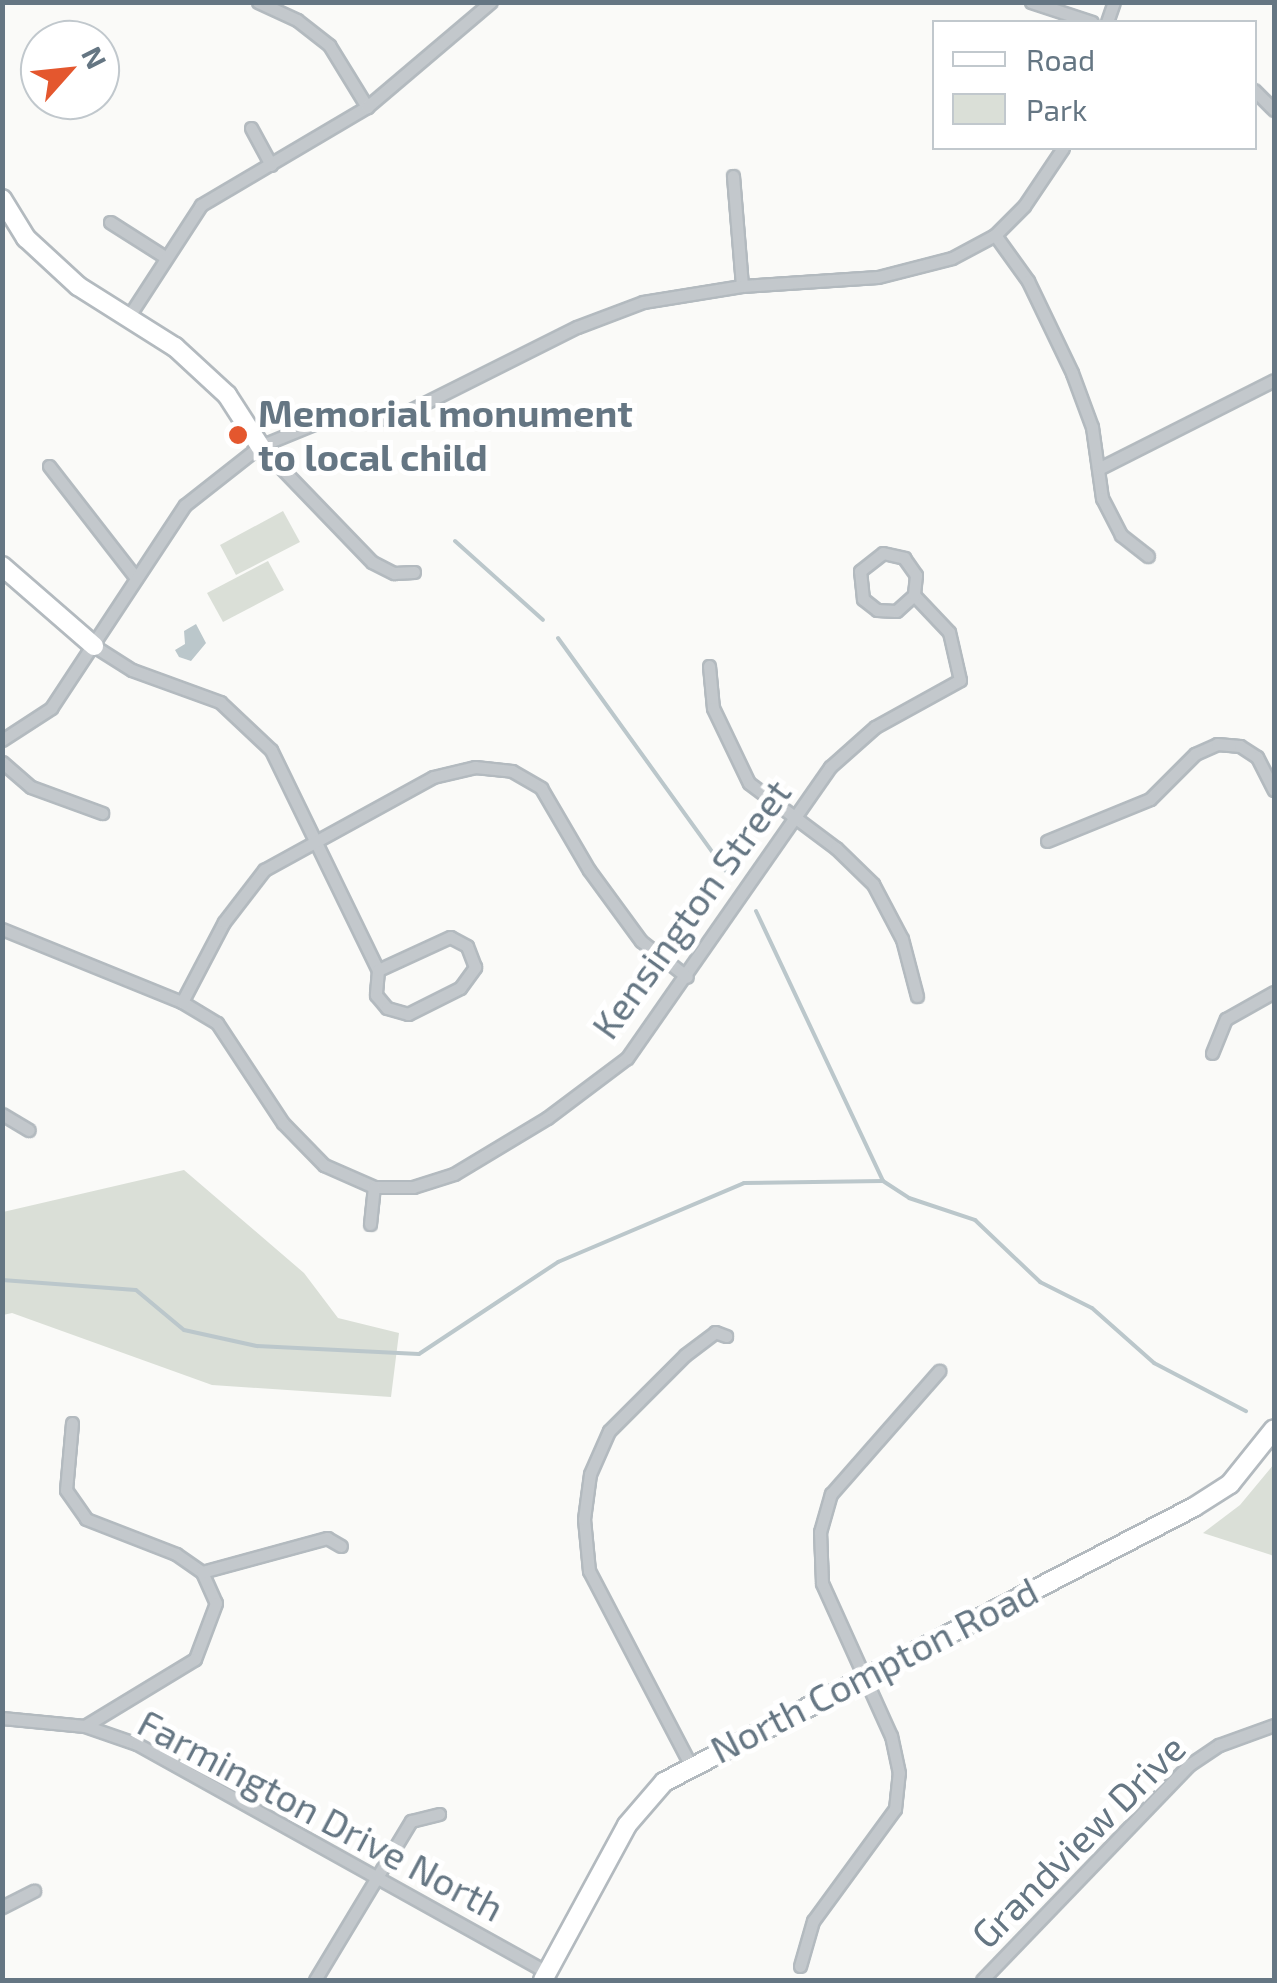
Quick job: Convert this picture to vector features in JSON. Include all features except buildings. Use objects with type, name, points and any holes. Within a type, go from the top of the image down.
[{"type":"street","points":[[258,2],[297,20],[328,45],[367,107]]},
{"type":"street","points":[[127,319],[201,205],[367,107],[492,2]]},
{"type":"street","points":[[1031,2],[1086,20]]},
{"type":"street","points":[[251,128],[271,165]]},
{"type":"street","points":[[2,740],[51,708],[184,505],[260,446],[336,415],[382,419],[407,412],[577,327],[642,302],[742,286],[905,273],[952,258],[995,234],[1051,173],[1062,150]]},
{"type":"street","points":[[733,176],[742,286]]},
{"type":"street","points":[[2,199],[26,238],[78,286],[176,347],[227,395],[260,446],[372,562],[394,573],[414,572]]},
{"type":"street","points":[[110,222],[164,257]]},
{"type":"street","points":[[995,234],[1028,281],[1072,373],[1100,468],[1102,498],[1121,535],[1148,556]]},
{"type":"street","points":[[1100,468],[1274,380]]},
{"type":"street","points":[[49,466],[136,578]]},
{"type":"street","points":[[883,553],[904,558],[916,576],[914,596],[896,611],[877,610],[862,599],[860,571],[883,553]]},
{"type":"street","points":[[2,566],[94,646],[132,670],[220,702],[270,750],[378,970],[376,994],[387,1008],[408,1014],[460,988],[475,968],[467,946],[450,937],[378,970]]},
{"type":"street","name":"Kensington Street","points":[[2,930],[182,1002],[217,1023],[283,1123],[324,1165],[374,1187],[413,1186],[454,1174],[547,1118],[626,1058],[687,977],[830,767],[875,727],[960,680],[949,632],[914,596]]},
{"type":"street","points":[[709,666],[713,708],[749,783],[874,884],[902,939],[917,996]]},
{"type":"street","points":[[1047,841],[1150,799],[1196,754],[1217,744],[1240,746],[1257,757],[1273,783]]},
{"type":"street","points":[[2,762],[31,788],[102,813]]},
{"type":"street","points":[[182,1002],[224,922],[264,870],[314,837],[433,777],[475,767],[512,772],[540,788],[562,816],[589,870],[642,940],[687,977]]},
{"type":"street","points":[[1212,1053],[1226,1019],[1274,992]]},
{"type":"street","points":[[2,1114],[29,1130]]},
{"type":"street","points":[[370,1224],[374,1187]]},
{"type":"street","points":[[690,1764],[590,1571],[584,1519],[590,1474],[609,1432],[685,1355],[715,1332],[726,1336]]},
{"type":"street","points":[[800,1966],[813,1921],[894,1810],[899,1773],[891,1736],[860,1677],[822,1583],[820,1532],[831,1494],[939,1372]]},
{"type":"street","points":[[72,1423],[66,1490],[86,1519],[176,1554],[202,1572],[216,1604],[194,1659],[84,1726]]},
{"type":"street","name":"North Compton Road","points":[[545,1976],[627,1825],[690,1764],[1194,1507],[1230,1484],[1274,1430]]},
{"type":"street","points":[[202,1572],[327,1538],[341,1546]]},
{"type":"street","name":"Farmington Drive North","points":[[2,1718],[84,1726],[137,1744],[545,1976]]},
{"type":"street","name":"Grandview Drive","points":[[982,1980],[1189,1765],[1219,1745],[1274,1725]]},
{"type":"street","points":[[316,1980],[411,1821],[439,1814]]},
{"type":"street","points":[[2,1907],[34,1892]]},
{"type":"green space","points":[[283,511],[300,542],[236,575],[220,545]]},
{"type":"green space","points":[[268,561],[284,590],[223,622],[207,593]]},
{"type":"green space","points":[[184,1170],[304,1273],[338,1318],[399,1333],[391,1397],[212,1385],[12,1313],[3,1315],[3,1212]]},
{"type":"green space","points":[[1274,1464],[1274,1556],[1203,1533],[1240,1505]]},
{"type":"shaded area","points":[[196,624],[206,643],[191,661],[179,657],[175,650],[185,644],[184,631]]},
{"type":"waterway","points":[[455,541],[543,620]]},
{"type":"waterway","points":[[558,638],[731,878]]},
{"type":"waterway","points":[[756,911],[883,1181],[909,1198],[975,1220],[1040,1282],[1092,1308],[1154,1363],[1246,1411]]},
{"type":"waterway","points":[[2,1280],[136,1290],[184,1330],[257,1346],[419,1354],[558,1262],[744,1183],[883,1181]]},
{"type":"place","name":"Memorial monument to local child","points":[[238,435]]}]
